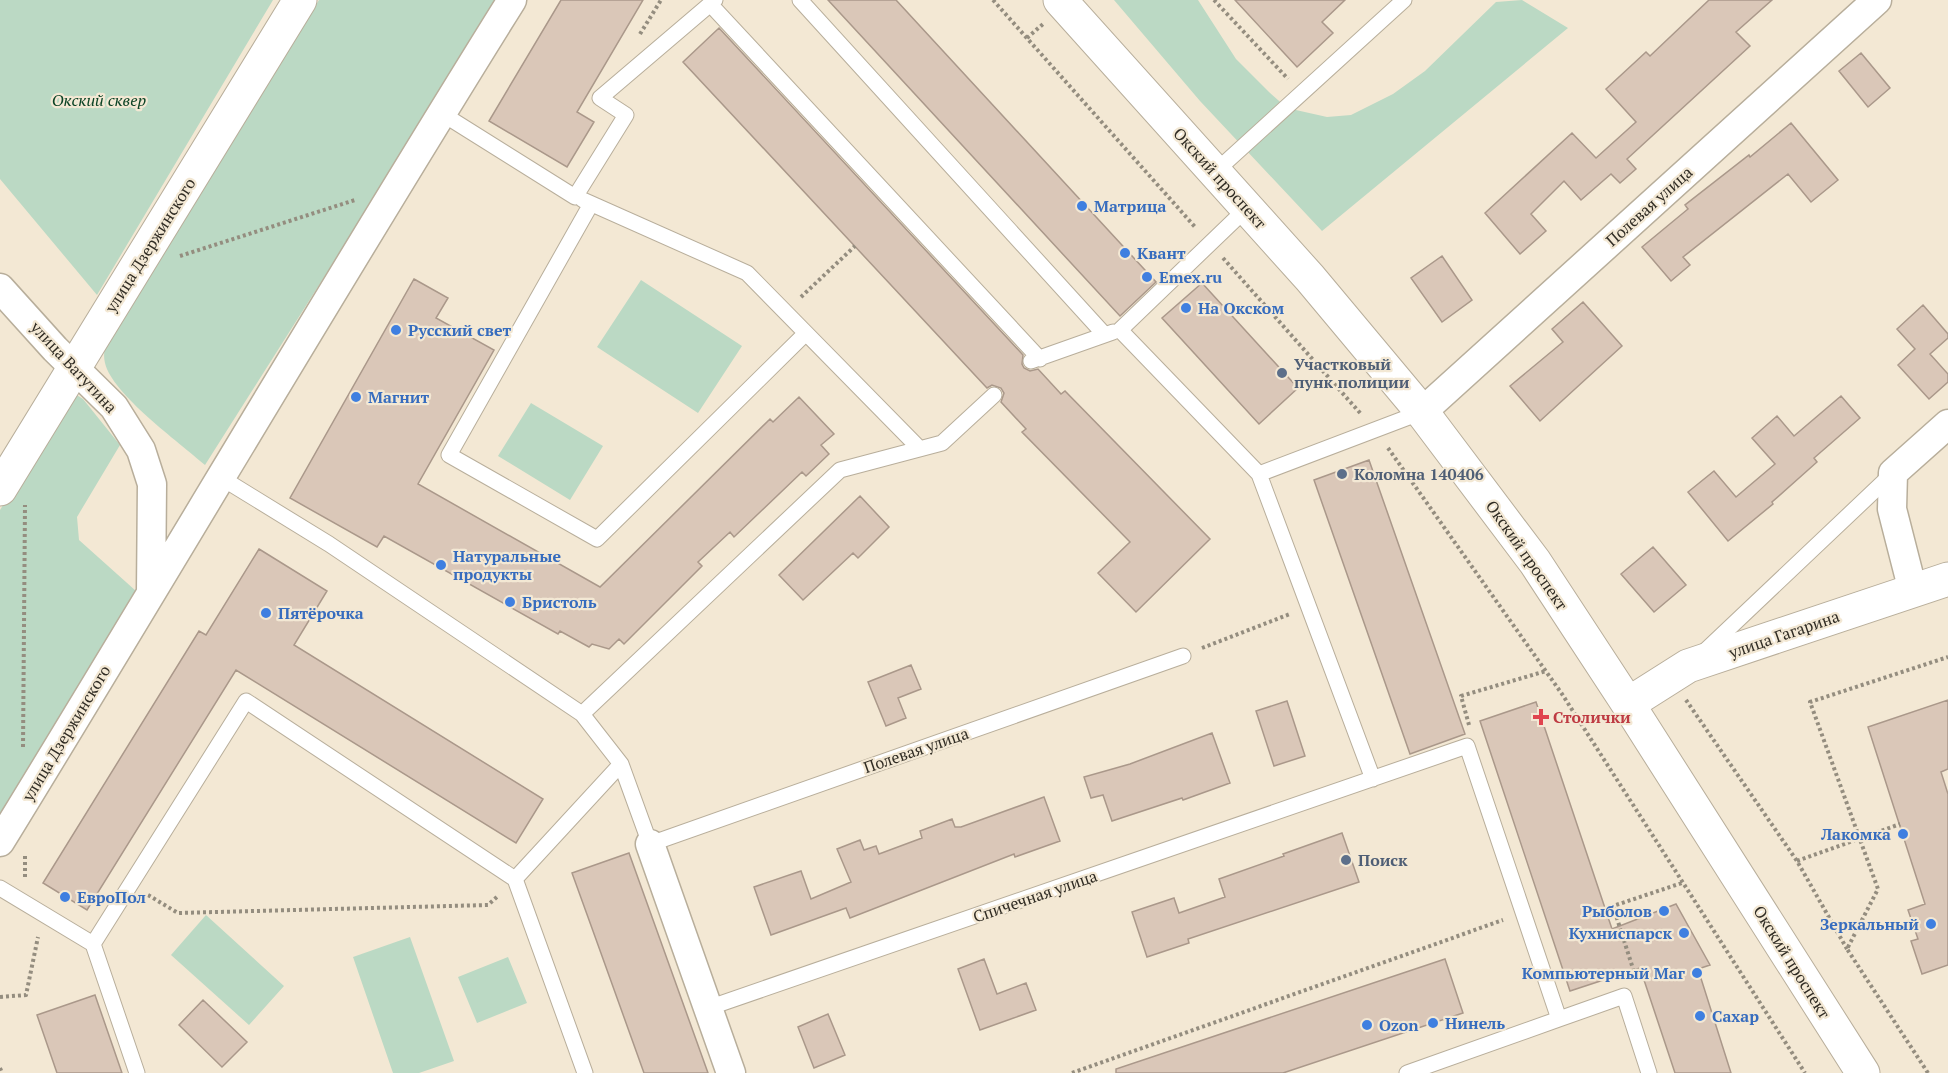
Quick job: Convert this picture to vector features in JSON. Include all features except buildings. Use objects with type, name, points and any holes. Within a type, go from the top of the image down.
[{"type":"main road","name":"улица Дзержинского","points":[[13,492],[74,368],[300,0]]},
{"type":"main road","name":"Окский проспект","points":[[1060,0],[1310,278],[1422,412],[1534,562],[1628,704],[1863,1073]]},
{"type":"main road","name":"улица Гагарина","points":[[1628,704],[1689,666],[1948,579]]},
{"type":"street","name":"улица Дзержинского","points":[[12,845],[151,594],[220,477],[393,190],[512,0]]},
{"type":"street","name":"Полевая улица","points":[[1422,412],[1877,0]]},
{"type":"street","name":"улица Ватутина","points":[[0,288],[74,368],[114,406],[141,450],[152,484],[151,594]]},
{"type":"street","points":[[1913,591],[1892,509],[1893,473],[1948,424]]},
{"type":"street","points":[[650,844],[731,1073]]},
{"type":"lane","points":[[800,0],[1104,334]]},
{"type":"lane","points":[[1215,172],[1404,0]]},
{"type":"lane","points":[[575,197],[626,115],[600,98],[713,2],[1035,360],[1120,330],[1247,208]]},
{"type":"lane","points":[[441,113],[575,197],[747,273],[920,448]]},
{"type":"lane","points":[[591,204],[449,455],[597,538],[806,333]]},
{"type":"lane","points":[[1120,330],[1259,474],[1310,607],[1367,781]]},
{"type":"lane","points":[[582,714],[840,470],[942,443],[994,395]]},
{"type":"lane","points":[[1259,474],[1422,412]]},
{"type":"lane","points":[[1689,666],[1893,473]]},
{"type":"lane","points":[[220,477],[329,544],[582,714],[621,764],[650,844]]},
{"type":"lane","name":"Полевая улица","points":[[650,844],[1183,656]]},
{"type":"lane","points":[[93,944],[246,701],[515,879],[585,1073]]},
{"type":"lane","points":[[1467,746],[1560,1019]]},
{"type":"lane","name":"Спичечная улица","points":[[708,1008],[1467,746]]},
{"type":"lane","points":[[515,879],[621,764]]},
{"type":"lane","points":[[0,888],[93,944],[137,1073]]},
{"type":"lane","points":[[1407,1073],[1624,996],[1649,1073]]},
{"type":"path","points":[[993,0],[1375,430],[1546,671],[1805,1073]]},
{"type":"path","points":[[1214,0],[1302,94]]},
{"type":"path","points":[[178,256],[378,192],[393,190]]},
{"type":"path","points":[[785,312],[855,246]]},
{"type":"path","points":[[13,492],[23,757]]},
{"type":"path","points":[[1183,656],[1310,607]]},
{"type":"path","points":[[1928,1073],[1847,949],[1878,889],[1810,702],[1948,657]]},
{"type":"path","points":[[1467,746],[1471,731],[1461,696],[1546,671]]},
{"type":"path","points":[[1797,861],[1900,824]]},
{"type":"path","points":[[0,997],[26,996],[40,932],[25,903],[12,845]]},
{"type":"path","points":[[130,885],[178,913],[488,905],[515,879]]},
{"type":"path","points":[[1624,996],[1635,975],[1613,906],[1682,882]]},
{"type":"path","points":[[1072,1073],[1524,912]]},
{"type":"path","points":[[0,1068],[2,1073]]},
{"type":"green space","name":"Окский сквер","points":[[0,0],[273,0],[97,295],[0,179]]},
{"type":"green space","points":[[319,0],[496,0],[378,192],[205,465],[148,417],[120,389],[105,363],[105,347],[111,332]]},
{"type":"green space","points":[[1114,0],[1198,0],[1236,59],[1269,92],[1287,108],[1327,117],[1351,115],[1393,94],[1425,71],[1496,2],[1522,0],[1568,28],[1322,231],[1200,101]]},
{"type":"green space","points":[[641,280],[742,346],[698,413],[597,347]]},
{"type":"green space","points":[[72,392],[83,399],[120,445],[77,517],[79,540],[136,591],[0,814],[0,510]]},
{"type":"green space","points":[[531,403],[603,446],[570,500],[498,456]]},
{"type":"green space","points":[[206,915],[284,986],[249,1025],[171,955]]},
{"type":"green space","points":[[410,937],[454,1061],[419,1073],[393,1073],[353,957]]},
{"type":"green space","points":[[508,957],[527,1003],[477,1023],[458,977]]},
{"type":"place","name":"Матрица","points":[[1082,206]]},
{"type":"place","name":"Квант","points":[[1125,253]]},
{"type":"place","name":"Emex.ru","points":[[1147,277]]},
{"type":"place","name":"На Окском","points":[[1186,308]]},
{"type":"place","name":"Русский свет","points":[[396,330]]},
{"type":"place","name":"Участковый пунк полиции","points":[[1282,373]]},
{"type":"place","name":"Магнит","points":[[356,397]]},
{"type":"place","name":"Коломна 140406","points":[[1342,474]]},
{"type":"place","name":"Натуральные продукты","points":[[441,565]]},
{"type":"place","name":"Бристоль","points":[[510,602]]},
{"type":"place","name":"Пятёрочка","points":[[266,613]]},
{"type":"place","name":"Столички","points":[[1541,717]]},
{"type":"place","name":"Лакомка","points":[[1903,834]]},
{"type":"place","name":"Поиск","points":[[1346,860]]},
{"type":"place","name":"ЕвроПол","points":[[65,897]]},
{"type":"place","name":"Рыболов","points":[[1664,911]]},
{"type":"place","name":"Зеркальный","points":[[1931,924]]},
{"type":"place","name":"Кухниспарск","points":[[1684,933]]},
{"type":"place","name":"Компьютерный Маг","points":[[1697,973]]},
{"type":"place","name":"Сахар","points":[[1700,1016]]},
{"type":"place","name":"Нинель","points":[[1433,1023]]},
{"type":"place","name":"Ozon","points":[[1367,1025]]}]
